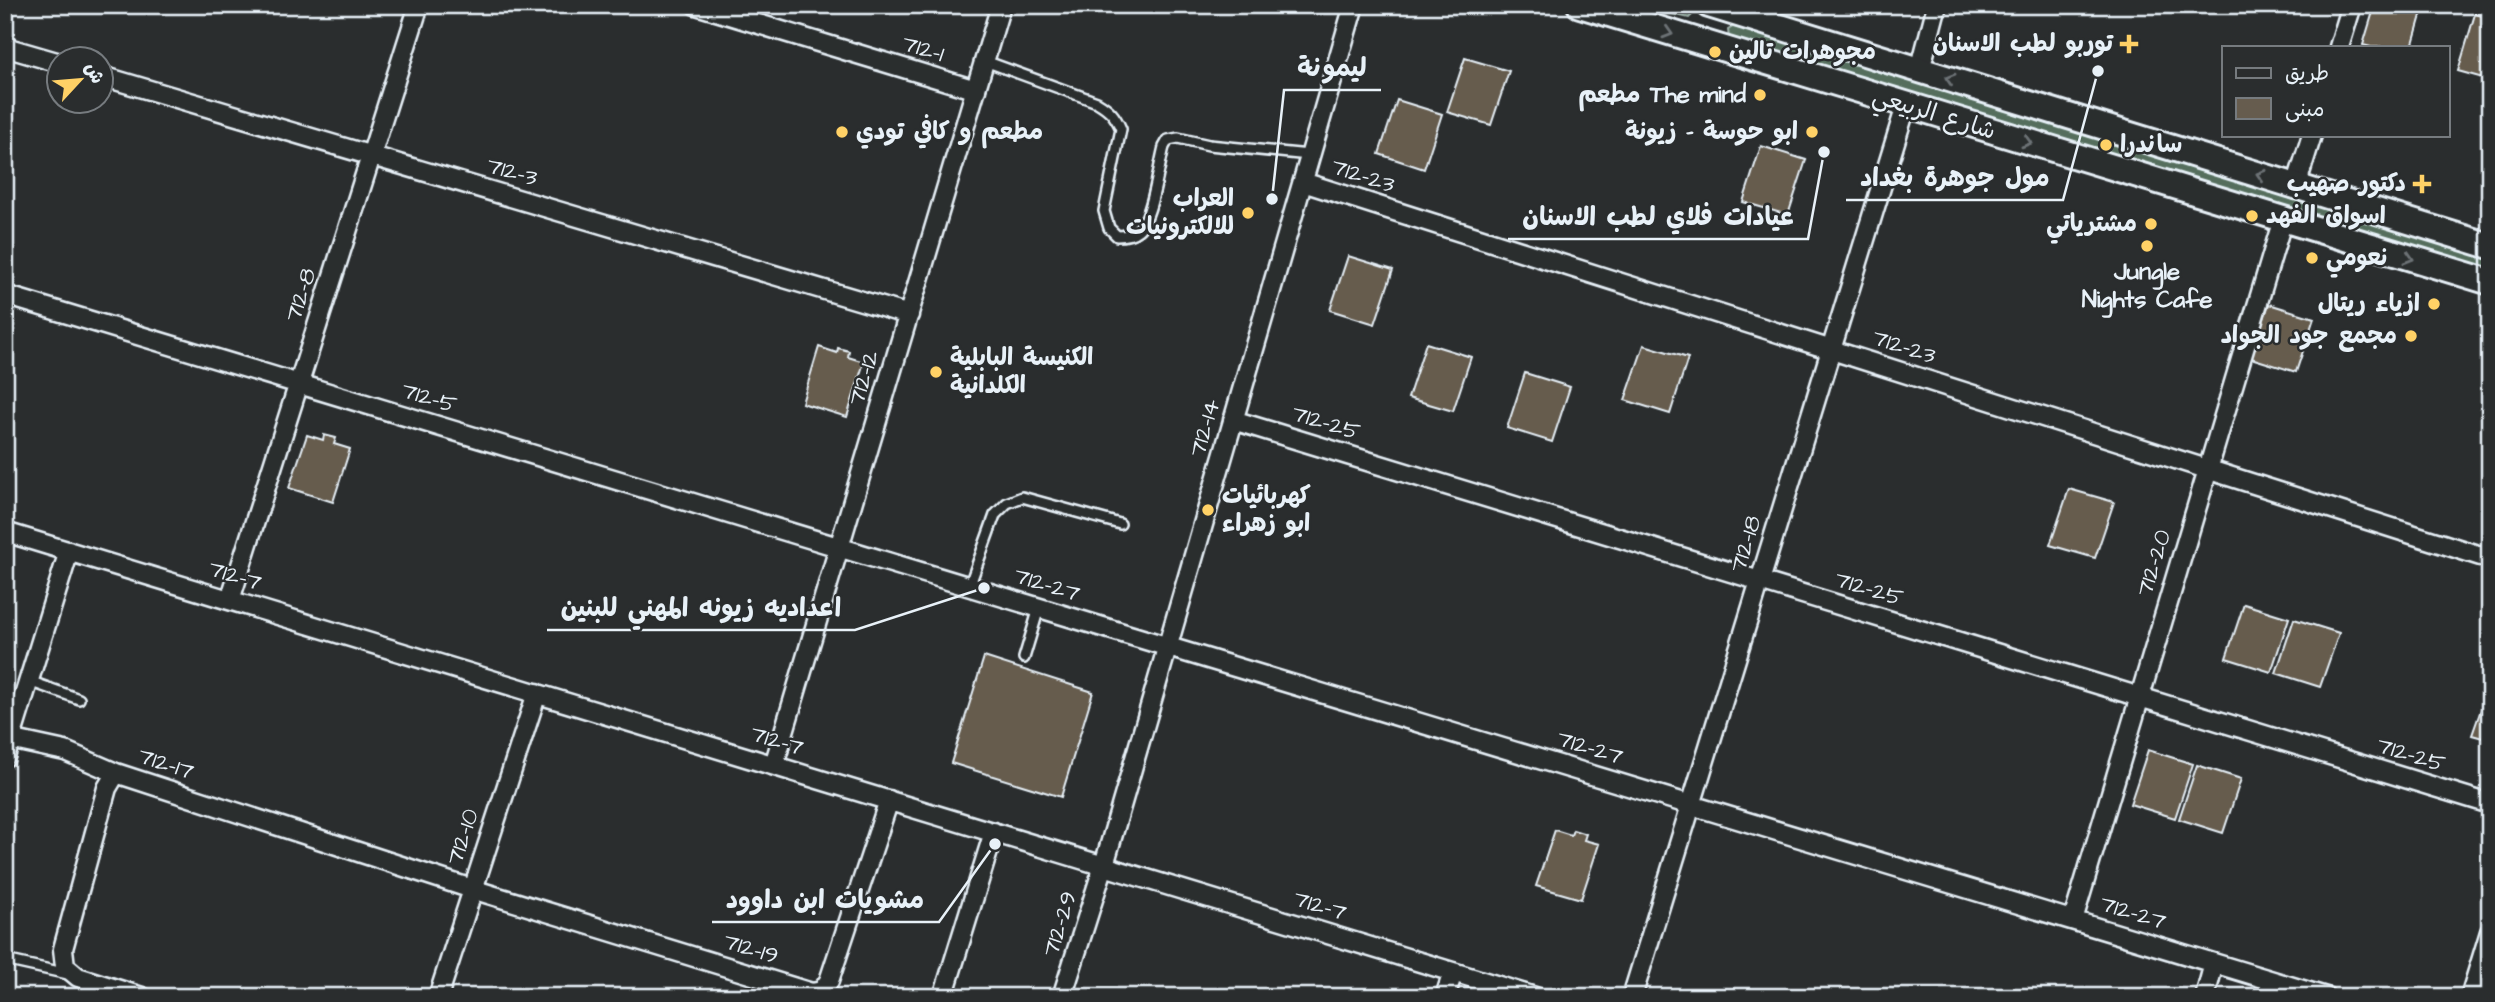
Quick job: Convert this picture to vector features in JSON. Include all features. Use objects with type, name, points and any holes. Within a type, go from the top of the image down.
[{"type":"street","name":"712-8","points":[[230,600],[419,5]]},
{"type":"street","name":"712-1","points":[[696,5],[976,90]]},
{"type":"street","name":"712-12","points":[[774,765],[1001,5]]},
{"type":"street","name":"712-14","points":[[1104,865],[1354,5]]},
{"type":"street","name":"شارع الربيعي","points":[[1580,5],[2490,282]]},
{"type":"street","points":[[1920,70],[1937,5]]},
{"type":"street","points":[[2339,46],[2352,5]]},
{"type":"street","name":"شارع الربيعي","points":[[1715,6],[2490,246]]},
{"type":"street","points":[[1707,44],[1715,6]]},
{"type":"street","points":[[5,47],[46,59]]},
{"type":"street","name":"712-3","points":[[116,80],[909,315]]},
{"type":"street","name":"712-18","points":[[1632,997],[1906,106]]},
{"type":"street","points":[[2296,186],[2312,136]]},
{"type":"street","name":"712-23","points":[[1303,182],[2490,559]]},
{"type":"street","name":"712-20","points":[[2073,920],[2283,219]]},
{"type":"street","name":"712-5","points":[[5,295],[839,547]]},
{"type":"street","name":"712-25","points":[[1233,420],[2490,804]]},
{"type":"street","name":"712-7","points":[[5,532],[1535,997]]},
{"type":"street","name":"712-27","points":[[839,547],[2326,997]]},
{"type":"street","points":[[69,551],[7,745],[65,751],[117,773]]},
{"type":"street","name":"712-10","points":[[438,997],[537,693]]},
{"type":"street","name":"712-17","points":[[78,977],[65,966],[63,949],[105,796],[117,773],[472,889]]},
{"type":"street","name":"712-19","points":[[472,889],[812,993],[822,991],[830,981],[889,800]]},
{"type":"street","points":[[943,997],[994,832]]},
{"type":"street","name":"712-29","points":[[1062,997],[1104,865]]},
{"type":"street","points":[[2470,997],[2490,932]]},
{"type":"street","points":[[2205,997],[2214,963]]},
{"type":"street","points":[[1445,997],[1452,972]]},
{"type":"street","points":[[78,977],[142,997]]},
{"type":"lane","points":[[985,61],[1110,109],[1121,129],[1104,211],[1110,228],[1117,236],[1127,236],[1140,229],[1147,217],[1168,140],[1178,138],[1209,145],[1309,155]]},
{"type":"lane","points":[[970,587],[995,515],[1007,503],[1022,497],[1120,524]]},
{"type":"lane","points":[[1024,659],[1039,608]]},
{"type":"lane","points":[[29,681],[79,699]]},
{"type":"lane","points":[[5,960],[78,977]]},
{"type":"green space","points":[[1633,5],[1682,5],[1690,9],[1692,15],[1689,18]]},
{"type":"green space","points":[[1736,25],[2490,256],[2490,271],[1729,38],[1728,30]]},
{"type":"building","points":[[2375,5],[2424,5],[2412,46],[2363,45]]},
{"type":"building","points":[[2475,14],[2490,18],[2490,80],[2458,71]]},
{"type":"building","points":[[1465,58],[1509,71],[1491,125],[1447,112]]},
{"type":"building","points":[[1397,100],[1442,114],[1424,169],[1379,154]]},
{"type":"building","points":[[1761,146],[1806,160],[1788,215],[1743,202]]},
{"type":"building","points":[[1348,256],[1393,270],[1375,324],[1330,310]]},
{"type":"building","points":[[2269,304],[2314,318],[2296,372],[2251,358]]},
{"type":"building","points":[[1426,343],[1471,357],[1453,411],[1408,398]]},
{"type":"building","points":[[1644,345],[1688,358],[1670,414],[1625,400]]},
{"type":"building","points":[[819,347],[837,353],[838,348],[849,351],[848,357],[864,362],[847,417],[802,403]]},
{"type":"building","points":[[1525,373],[1570,387],[1552,442],[1507,428]]},
{"type":"building","points":[[307,435],[323,440],[324,435],[336,438],[334,444],[350,449],[333,502],[289,488]]},
{"type":"building","points":[[2069,489],[2114,502],[2095,558],[2050,545]]},
{"type":"building","points":[[2244,604],[2289,618],[2271,672],[2226,658]]},
{"type":"building","points":[[2294,619],[2339,633],[2320,687],[2276,673]]},
{"type":"building","points":[[984,657],[1093,692],[1061,797],[951,763]]},
{"type":"building","points":[[2490,684],[2490,740],[2472,735]]},
{"type":"building","points":[[2148,750],[2193,764],[2175,818],[2130,804]]},
{"type":"building","points":[[2197,765],[2241,779],[2223,833],[2179,819]]},
{"type":"building","points":[[1555,830],[1571,835],[1573,830],[1586,834],[1584,840],[1599,844],[1581,899],[1536,886]]},
{"type":"place","name":"توربو لطب الاسنان","points":[[2129,44]]},
{"type":"place","name":"مجوهرات تالين","points":[[1715,52]]},
{"type":"place","name":"مول جوهرة بغداد","points":[[2098,71]]},
{"type":"place","name":"مطعم The mind","points":[[1760,95]]},
{"type":"place","name":"مطعم و كافي تودي","points":[[842,132]]},
{"type":"place","name":"ابو حوسة - زيونة","points":[[1812,132]]},
{"type":"place","name":"ساندرا","points":[[2106,145]]},
{"type":"place","name":"عيادات فلاي لطب الاسنان","points":[[1824,152]]},
{"type":"place","name":"دكتور صهيب","points":[[2422,184]]},
{"type":"place","name":"ليمونة","points":[[1272,199]]},
{"type":"place","name":"العراب للالكترونيات","points":[[1248,213]]},
{"type":"place","name":"اسواق الفهد","points":[[2252,216]]},
{"type":"place","name":"مشترياتي","points":[[2151,224]]},
{"type":"place","name":"Jungle Nights Cafe","points":[[2147,246]]},
{"type":"place","name":"نعومي","points":[[2312,258]]},
{"type":"place","name":"ازياء ريتال","points":[[2434,304]]},
{"type":"place","name":"مجمع جود الجواد","points":[[2411,336]]},
{"type":"place","name":"الكنيسة البابلية الكلدانية","points":[[936,372]]},
{"type":"place","name":"كهربائيات ابو زهراء","points":[[1208,510]]},
{"type":"place","name":"اعداديه زيونه المهني للبنين","points":[[984,588]]},
{"type":"place","name":"مشويات ابن داوود","points":[[995,844]]}]
